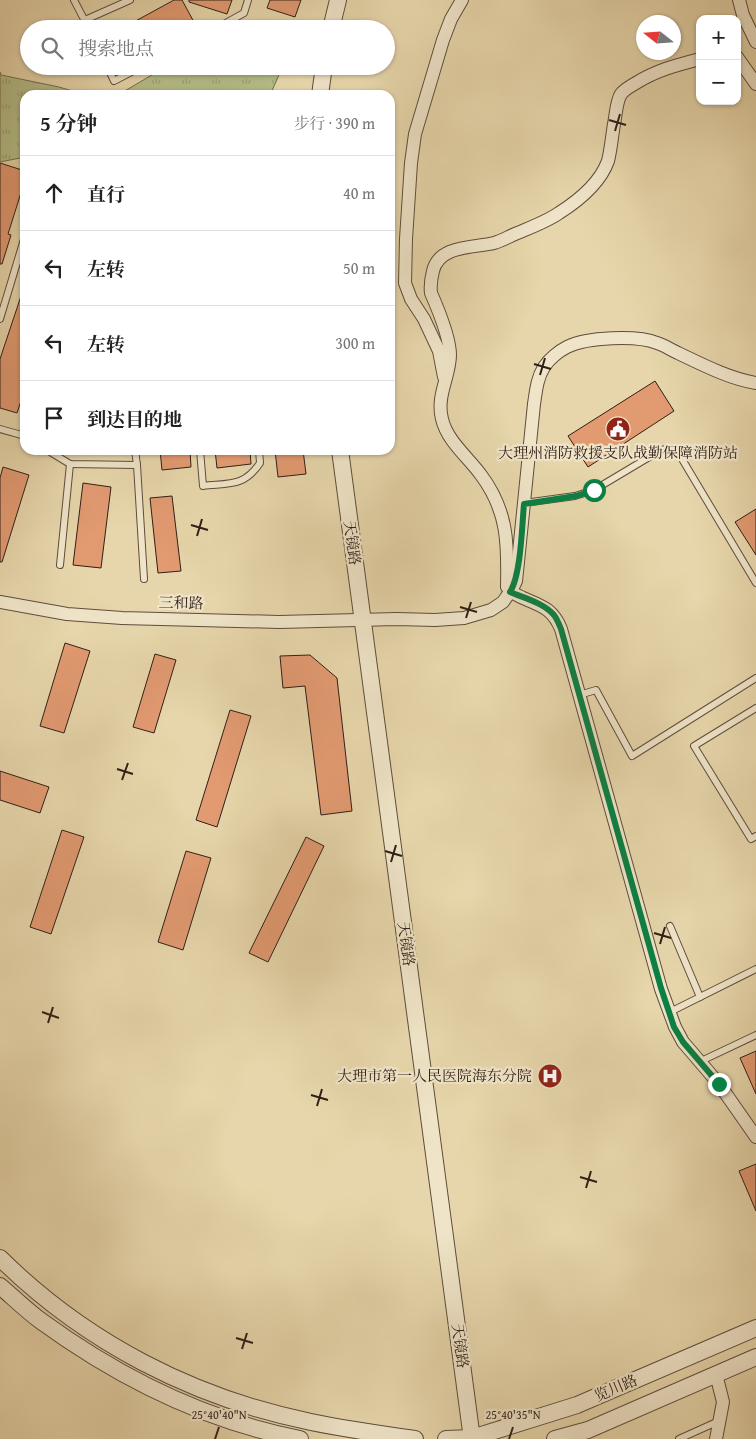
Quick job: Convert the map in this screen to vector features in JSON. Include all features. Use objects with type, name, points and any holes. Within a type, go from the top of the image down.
[{"type":"street","points":[[333,20],[338,0]]},
{"type":"street","points":[[445,382],[439,351],[424,319],[411,299],[406,283],[406,239],[411,163],[415,134],[443,40],[451,19],[462,0]]},
{"type":"street","points":[[739,0],[743,15],[756,42]]},
{"type":"street","points":[[696,60],[649,74],[622,94],[619,99],[608,160],[602,173],[585,193],[558,214],[496,242],[454,250],[444,254],[437,260],[430,285],[431,293],[448,340],[450,355],[442,394],[441,409],[444,427],[482,476],[498,503],[506,530],[507,587],[510,592],[552,612],[561,629],[661,988],[674,1027],[683,1042],[719,1084],[756,1138]]},
{"type":"street","points":[[739,60],[756,84]]},
{"type":"street","points":[[321,90],[323,75]]},
{"type":"street","points":[[510,592],[516,581],[534,404],[538,382],[544,367],[554,356],[566,347],[582,342],[610,338],[634,338],[656,342],[734,379],[756,383]]},
{"type":"street","name":"天镜路","points":[[341,455],[472,1438]]},
{"type":"street","name":"三和路","points":[[0,602],[67,614],[122,618],[279,622],[435,620],[464,618],[491,610],[503,602],[510,592]]},
{"type":"street","points":[[0,1258],[63,1313],[89,1331],[137,1361],[179,1380],[217,1395],[282,1415],[320,1424],[415,1439]]},
{"type":"street","points":[[0,1286],[40,1320],[90,1354],[136,1380],[190,1406],[222,1418],[300,1439]]},
{"type":"street","name":"览川路","points":[[446,1439],[472,1438],[576,1405],[756,1328]]},
{"type":"street","name":"览川路","points":[[555,1439],[588,1430],[756,1357]]},
{"type":"street","points":[[716,1374],[723,1402],[716,1439]]},
{"type":"lane","points":[[74,0],[84,20],[130,0]]},
{"type":"lane","points":[[231,20],[244,13],[248,0]]},
{"type":"lane","points":[[111,75],[114,81],[126,75]]},
{"type":"lane","points":[[0,319],[20,253]]},
{"type":"lane","points":[[0,430],[20,433]]},
{"type":"lane","points":[[524,504],[576,496],[594,490],[661,450],[668,448],[674,450],[682,459],[756,583]]},
{"type":"lane","points":[[55,455],[70,464],[136,465]]},
{"type":"lane","points":[[135,455],[144,579]]},
{"type":"lane","points":[[200,455],[203,486],[238,483],[254,472],[260,463],[259,455]]},
{"type":"lane","points":[[60,565],[70,464]]},
{"type":"lane","points":[[579,695],[596,690],[632,756],[756,678]]},
{"type":"lane","points":[[756,708],[694,746],[751,839],[756,836]]},
{"type":"lane","points":[[670,926],[700,997]]},
{"type":"lane","points":[[670,1012],[756,969]]},
{"type":"lane","points":[[699,1062],[756,1035]]},
{"type":"lane","points":[[679,1439],[719,1421]]},
{"type":"green space","points":[[0,72],[1,75],[69,90],[20,90],[20,158],[0,162]]},
{"type":"green space","points":[[152,75],[279,75],[272,90],[126,90]]},
{"type":"building","points":[[174,0],[182,0],[193,20],[137,20]]},
{"type":"building","points":[[189,0],[232,0],[227,14],[189,2]]},
{"type":"building","points":[[270,0],[301,0],[295,17],[267,8]]},
{"type":"building","points":[[0,163],[20,169],[20,196],[8,234],[11,235],[2,264],[0,264]]},
{"type":"building","points":[[20,299],[20,404],[17,413],[0,408],[0,359]]},
{"type":"building","points":[[655,381],[674,411],[588,467],[568,436]]},
{"type":"building","points":[[160,455],[190,455],[191,467],[162,470]]},
{"type":"building","points":[[216,455],[250,455],[251,464],[217,468]]},
{"type":"building","points":[[276,455],[304,455],[306,474],[278,477]]},
{"type":"building","points":[[3,467],[29,475],[2,562],[0,562],[0,478]]},
{"type":"building","points":[[83,483],[111,487],[101,568],[73,565]]},
{"type":"building","points":[[172,496],[181,571],[158,573],[150,498]]},
{"type":"building","points":[[756,509],[756,555],[735,522]]},
{"type":"building","points":[[65,643],[90,651],[64,733],[40,726]]},
{"type":"building","points":[[155,654],[176,660],[154,733],[133,727]]},
{"type":"building","points":[[310,655],[337,678],[352,811],[321,815],[305,686],[283,688],[280,656]]},
{"type":"building","points":[[230,710],[251,716],[217,827],[196,820]]},
{"type":"building","points":[[0,771],[49,787],[40,813],[0,800]]},
{"type":"building","points":[[62,830],[84,837],[51,934],[30,927]]},
{"type":"building","points":[[306,837],[324,846],[268,962],[249,953]]},
{"type":"building","points":[[186,851],[211,858],[183,950],[158,942]]},
{"type":"building","points":[[756,1051],[756,1094],[740,1058]]},
{"type":"building","points":[[756,1164],[756,1211],[739,1171]]},
{"type":"place","name":"大理州消防救援支队战勤保障消防站","points":[[618,429]]},
{"type":"place","name":"大理市第一人民医院海东分院","points":[[550,1076]]},
{"type":"route","points":[[594,490],[576,496],[524,504],[516,581],[510,592],[546,608],[557,619],[661,988],[674,1027],[683,1042],[719,1084]]}]
